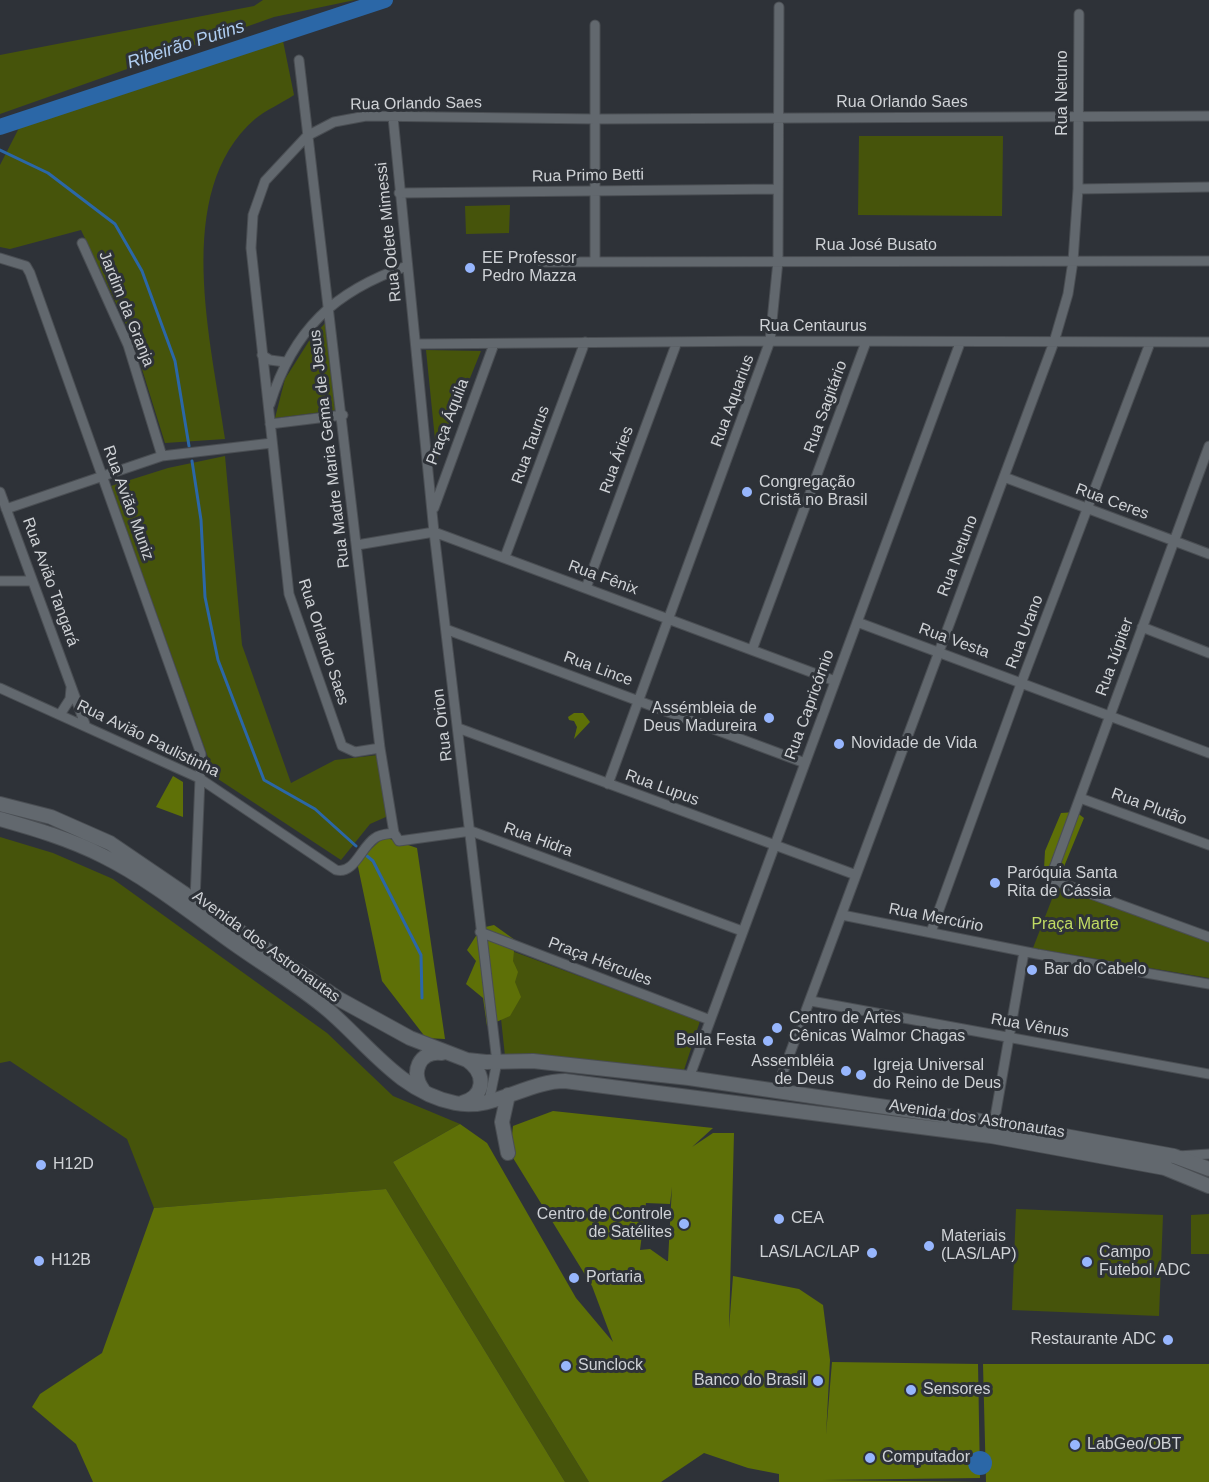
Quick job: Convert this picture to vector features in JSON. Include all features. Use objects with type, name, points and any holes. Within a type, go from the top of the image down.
[{"type":"main road","name":"Avenida dos Astronautas","points":[[0,804],[51,817],[110,843],[376,1022],[447,1054],[467,1060],[533,1061],[688,1078],[994,1123],[1174,1156],[1209,1169]]},
{"type":"main road","name":"Avenida dos Astronautas","points":[[0,819],[46,831],[104,856],[328,1010],[382,1064],[440,1100],[457,1104],[489,1101],[553,1082],[686,1095],[991,1136],[1164,1168],[1209,1186]]},
{"type":"main road","points":[[423,1090],[416,1076],[420,1060],[429,1053],[447,1054]]},
{"type":"main road","points":[[457,1104],[470,1100],[481,1090],[482,1083],[478,1070],[467,1060]]},
{"type":"main road","points":[[508,1095],[502,1122],[508,1153]]},
{"type":"street","name":"Rua Aquarius","points":[[608,784],[770,341],[777,261],[779,7]]},
{"type":"street","name":"Rua Netuno","points":[[776,1091],[1054,342],[1068,294],[1073,261],[1078,189],[1079,14]]},
{"type":"street","points":[[595,25],[597,191],[595,262]]},
{"type":"street","name":"Rua Madre Maria Gema de Jesus","points":[[299,60],[343,415],[380,748],[394,833]]},
{"type":"street","name":"Rua Orlando Saes","points":[[380,748],[348,751],[342,746],[289,594],[251,248],[253,215],[265,181],[308,136],[322,126],[350,117],[596,119],[1209,116]]},
{"type":"street","name":"Rua Odete Mimessi","points":[[393,117],[399,193],[417,344]]},
{"type":"street","points":[[1078,189],[1209,187]]},
{"type":"street","name":"Rua Primo Betti","points":[[399,193],[778,189]]},
{"type":"street","name":"Jardim da Granja","points":[[82,243],[128,345],[162,456]]},
{"type":"street","name":"Rua Avião Muniz","points":[[0,258],[26,266],[30,273],[201,754],[195,900]]},
{"type":"street","name":"Rua José Busato","points":[[542,262],[1209,261]]},
{"type":"street","points":[[269,409],[285,362],[308,327],[354,288],[407,266]]},
{"type":"street","name":"Rua Centaurus","points":[[417,344],[770,341],[1209,342]]},
{"type":"street","name":"Rua Taurus","points":[[505,557],[585,342]]},
{"type":"street","name":"Rua Áries","points":[[586,588],[677,342]]},
{"type":"street","name":"Rua Sagitário","points":[[753,650],[866,342]]},
{"type":"street","name":"Rua Capricórnio","points":[[688,1078],[960,343]]},
{"type":"street","name":"Rua Urano","points":[[931,932],[1022,681],[1150,343]]},
{"type":"street","name":"Rua Orion","points":[[417,344],[434,532],[448,630],[480,932],[497,1062],[489,1101]]},
{"type":"street","name":"Praça Áquila","points":[[432,512],[494,344]]},
{"type":"street","points":[[262,355],[270,360],[285,362]]},
{"type":"street","points":[[270,424],[343,415]]},
{"type":"street","points":[[6,509],[162,456],[272,443]]},
{"type":"street","name":"Rua Júpiter","points":[[1209,446],[1206,462],[1173,541],[1050,879],[1209,937]]},
{"type":"street","points":[[428,472],[443,477]]},
{"type":"street","name":"Rua Ceres","points":[[1004,477],[1209,554]]},
{"type":"street","name":"Rua Avião Tangará","points":[[0,492],[85,724]]},
{"type":"street","name":"Rua Fênix","points":[[357,545],[434,532],[835,681]]},
{"type":"street","points":[[0,581],[33,581]]},
{"type":"street","name":"Rua Vesta","points":[[858,622],[1022,681],[1209,753]]},
{"type":"street","points":[[1142,627],[1209,653]]},
{"type":"street","name":"Rua Lince","points":[[448,630],[805,763]]},
{"type":"street","points":[[61,713],[70,699],[71,683]]},
{"type":"street","name":"Rua Avião Paulistinha","points":[[0,688],[61,713],[199,778],[336,870],[348,870],[378,835],[394,833]]},
{"type":"street","name":"Rua Lupus","points":[[458,728],[856,875]]},
{"type":"street","name":"Rua Plutão","points":[[1080,798],[1209,845]]},
{"type":"street","name":"Rua Hidra","points":[[394,833],[399,841],[471,831],[742,931]]},
{"type":"street","name":"Rua Mercúrio","points":[[842,915],[1024,952]]},
{"type":"street","name":"Praça Hércules","points":[[480,932],[710,1020]]},
{"type":"street","points":[[994,1123],[1007,1037],[1024,952],[1209,984]]},
{"type":"street","name":"Rua Vênus","points":[[811,1001],[1209,1074]]},
{"type":"street","points":[[1174,1156],[1209,1154]]},
{"type":"green space","points":[[263,0],[355,0],[274,17],[0,114],[0,55],[254,6]]},
{"type":"green space","points":[[283,41],[294,95],[255,119],[229,150],[213,186],[205,227],[204,271],[207,315],[225,439],[165,443],[132,337],[81,230],[10,249],[0,247],[0,165],[19,128]]},
{"type":"green space","points":[[859,136],[1003,136],[1002,216],[858,215]]},
{"type":"green space","points":[[510,205],[509,233],[466,234],[465,206]]},
{"type":"green space","points":[[327,321],[337,410],[275,418],[285,379],[309,341]]},
{"type":"green space","points":[[426,350],[481,351],[437,459]]},
{"type":"green space","points":[[225,456],[242,645],[291,783],[335,760],[378,755],[388,816],[370,824],[341,860],[215,777],[111,486],[168,468]]},
{"type":"green space","points":[[574,713],[583,713],[590,722],[574,739],[577,727],[568,717]]},
{"type":"green space","points":[[173,776],[183,782],[183,817],[156,807]]},
{"type":"green space","points":[[1076,812],[1084,818],[1063,869],[1044,869],[1045,851],[1061,813]]},
{"type":"green space","points":[[0,837],[53,853],[113,879],[327,1033],[393,1096],[460,1124],[393,1162],[589,1482],[565,1482],[386,1189],[154,1208],[127,1139],[10,1061],[0,1063]]},
{"type":"green space","points":[[384,837],[417,848],[445,1039],[426,1038],[382,981],[357,862]]},
{"type":"green space","name":"Praça Marte","points":[[1057,886],[1209,941],[1209,978],[1033,948]]},
{"type":"green space","points":[[494,925],[515,940],[513,961],[518,972],[515,982],[521,997],[510,1016],[487,1026],[483,998],[466,984],[476,961],[467,950],[481,928]]},
{"type":"green space","points":[[493,944],[700,1021],[684,1070],[505,1056]]},
{"type":"green space","points":[[553,1111],[713,1128],[692,1147],[713,1133],[734,1133],[729,1329],[733,1276],[799,1289],[823,1305],[830,1360],[826,1435],[832,1362],[978,1364],[980,1478],[823,1480],[980,1482],[779,1482],[779,1474],[748,1468],[704,1453],[661,1482],[589,1482],[393,1162],[460,1124],[487,1143],[576,1298],[613,1342],[592,1286],[510,1153],[513,1126]],"holes":[[[672,1187],[668,1261],[650,1249],[640,1250],[646,1203],[670,1204]]]},
{"type":"green space","points":[[386,1189],[565,1482],[93,1482],[76,1444],[32,1407],[40,1394],[102,1353],[154,1208]]},
{"type":"green space","name":"Campo Futebol ADC","points":[[1016,1209],[1163,1215],[1159,1316],[1012,1310]]},
{"type":"green space","points":[[1209,1214],[1209,1254],[1191,1254],[1191,1215]]},
{"type":"green space","points":[[983,1364],[1209,1364],[1209,1482],[986,1482]]},
{"type":"water","points":[[975,1451],[985,1451],[992,1458],[992,1468],[985,1475],[975,1475],[968,1468],[968,1458]]},
{"type":"waterway","name":"Ribeirão Putins","points":[[0,127],[385,0]]},
{"type":"waterway","points":[[0,150],[48,173],[115,224],[142,271],[175,361],[189,446]]},
{"type":"waterway","points":[[192,461],[201,520],[205,597],[218,660],[264,780],[315,809],[356,846]]},
{"type":"waterway","points":[[367,856],[373,861],[421,955],[422,998]]},
{"type":"place","name":"EE Professor Pedro Mazza","points":[[470,268]]},
{"type":"place","name":"Congregação Cristã no Brasil","points":[[747,492]]},
{"type":"place","name":"Assémbleia de Deus Madureira","points":[[769,718]]},
{"type":"place","name":"Novidade de Vida","points":[[839,744]]},
{"type":"place","name":"Paróquia Santa Rita de Cássia","points":[[995,883]]},
{"type":"place","name":"Bar do Cabelo","points":[[1032,970]]},
{"type":"place","name":"Centro de Artes Cênicas Walmor Chagas","points":[[777,1028]]},
{"type":"place","name":"Bella Festa","points":[[768,1041]]},
{"type":"place","name":"Assembléia de Deus","points":[[846,1071]]},
{"type":"place","name":"Igreja Universal do Reino de Deus","points":[[861,1075]]},
{"type":"place","name":"H12D","points":[[41,1165]]},
{"type":"place","name":"CEA","points":[[779,1219]]},
{"type":"place","name":"Centro de Controle de Satélites","points":[[684,1224]]},
{"type":"place","name":"Materiais (LAS/LAP)","points":[[929,1246]]},
{"type":"place","name":"LAS/LAC/LAP","points":[[872,1253]]},
{"type":"place","name":"H12B","points":[[39,1261]]},
{"type":"place","name":"Campo Futebol ADC","points":[[1087,1262]]},
{"type":"place","name":"Portaria","points":[[574,1278]]},
{"type":"place","name":"Restaurante ADC","points":[[1168,1340]]},
{"type":"place","name":"Sunclock","points":[[566,1366]]},
{"type":"place","name":"Banco do Brasil","points":[[818,1381]]},
{"type":"place","name":"Sensores","points":[[911,1390]]},
{"type":"place","name":"LabGeo/OBT","points":[[1075,1445]]},
{"type":"place","name":"Computador","points":[[870,1458]]}]
